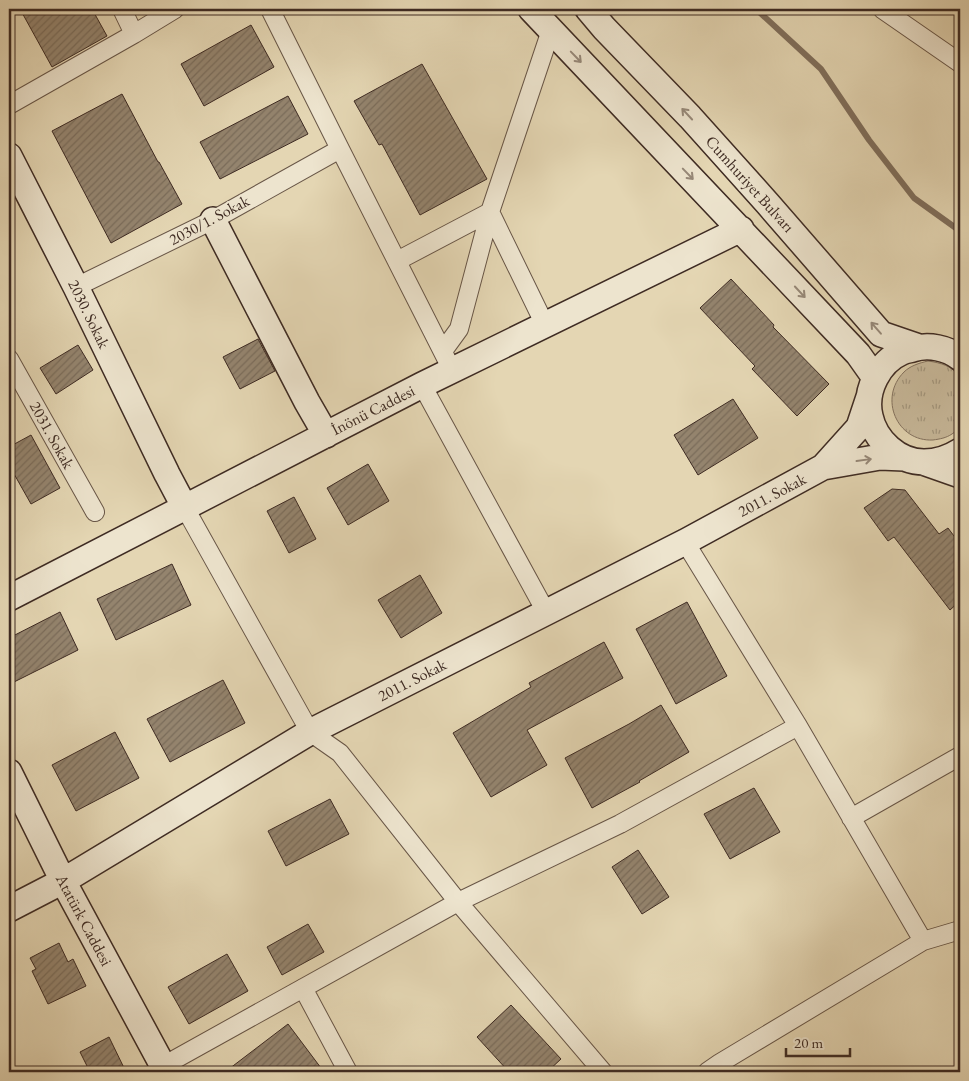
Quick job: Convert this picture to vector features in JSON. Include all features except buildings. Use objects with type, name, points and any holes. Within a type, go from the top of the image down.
[{"type":"street","points":[[122,9],[134,34]]},
{"type":"street","points":[[9,105],[175,9]]},
{"type":"street","points":[[270,9],[447,360]]},
{"type":"street","points":[[531,9],[858,354],[872,387],[870,415],[876,433],[888,448],[914,460],[960,475]]},
{"type":"street","name":"Cumhuriyet Bulvarı","points":[[588,9],[604,28],[690,116],[881,334],[919,347],[938,348],[960,358]]},
{"type":"street","points":[[882,9],[960,63]]},
{"type":"street","points":[[447,360],[459,329],[490,212],[551,30]]},
{"type":"street","name":"2030/1. Sokak","points":[[76,287],[213,220],[340,149]]},
{"type":"street","name":"2030. Sokak","points":[[11,167],[76,287],[185,508]]},
{"type":"street","points":[[396,261],[490,212]]},
{"type":"street","points":[[490,212],[545,325]]},
{"type":"street","points":[[213,220],[326,435]]},
{"type":"street","name":"İnönü Caddesi","points":[[9,598],[422,385],[447,360],[545,325],[741,229]]},
{"type":"street","points":[[824,467],[859,426],[872,387],[886,363],[901,352],[919,347]]},
{"type":"street","name":"2031. Sokak","points":[[9,359],[95,512]]},
{"type":"street","points":[[422,385],[546,612]]},
{"type":"street","points":[[824,467],[880,458],[942,460],[960,451]]},
{"type":"street","name":"2011. Sokak","points":[[9,909],[63,882],[310,732],[685,542],[824,467]]},
{"type":"street","points":[[185,508],[310,732],[340,753],[458,902],[603,1072]]},
{"type":"street","points":[[685,542],[798,726],[923,941]]},
{"type":"street","points":[[161,1070],[458,902],[620,824],[798,726]]},
{"type":"street","points":[[851,818],[960,756]]},
{"type":"street","name":"Atatürk Caddesi","points":[[9,772],[63,882],[161,1070]]},
{"type":"street","points":[[718,1069],[923,941],[960,930]]},
{"type":"street","points":[[303,988],[348,1072]]},
{"type":"green space","points":[[928,361],[946,365],[960,375],[960,427],[941,439],[933,440],[920,439],[910,434],[901,426],[895,416],[892,405],[892,394],[896,382],[904,372],[915,365]]},
{"type":"waterway","points":[[756,9],[821,69],[869,140],[914,198],[960,231]]}]
